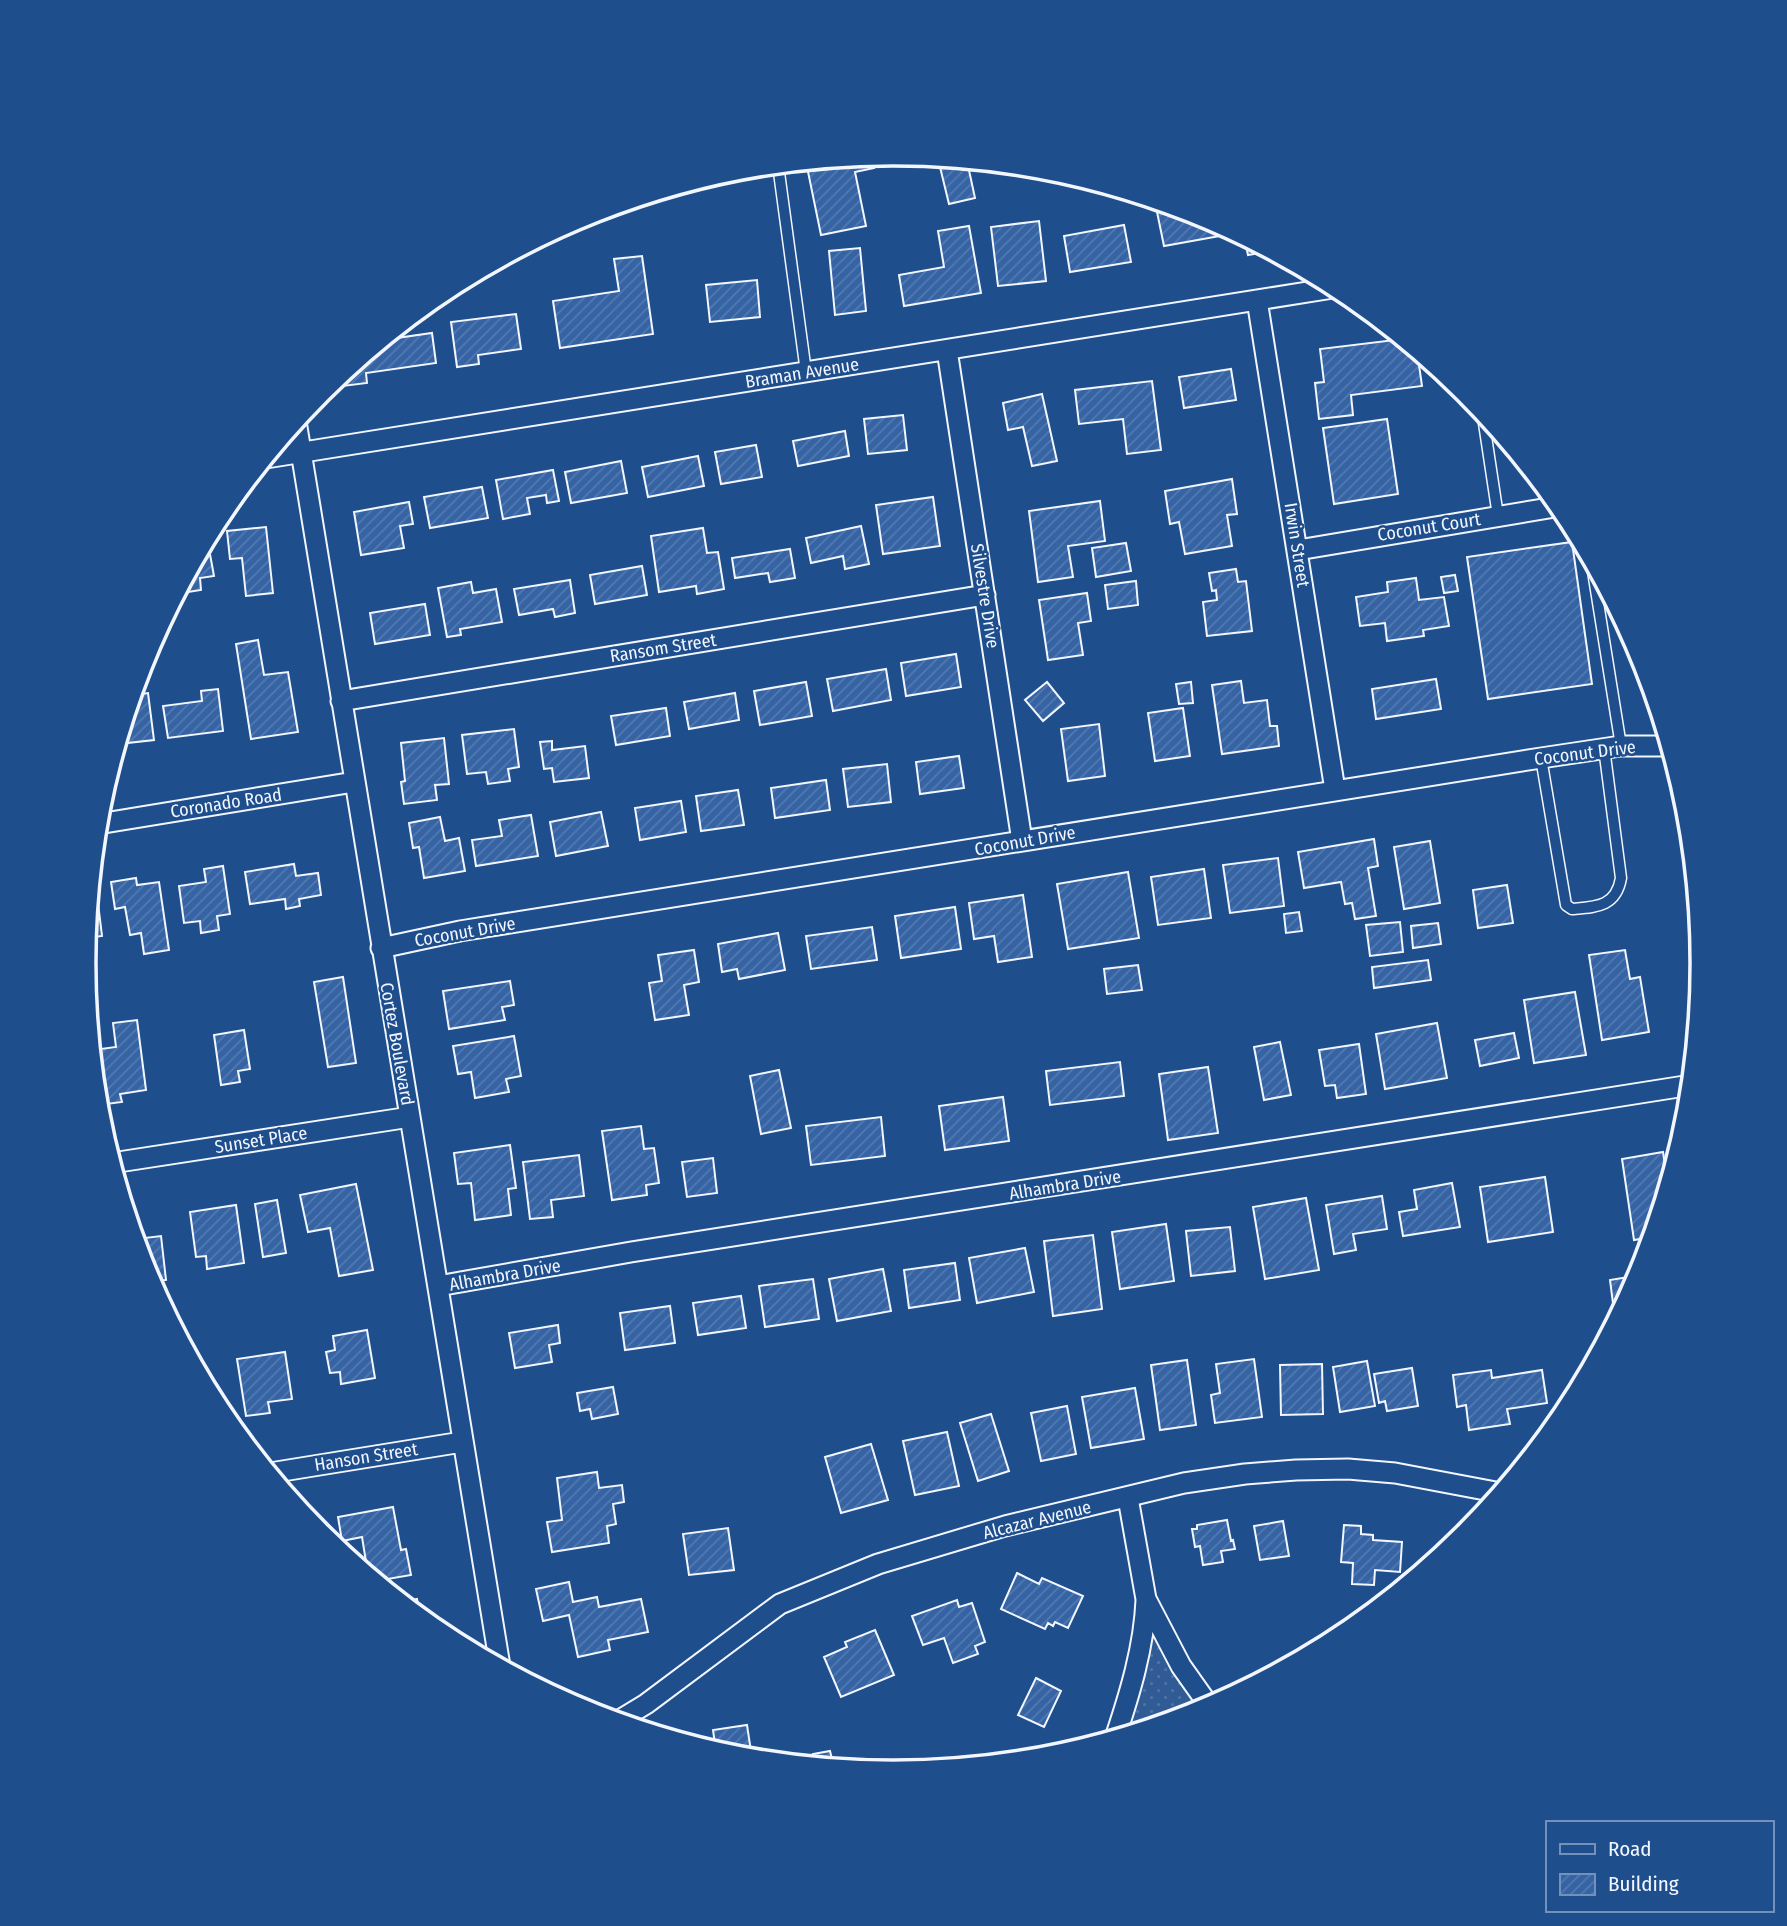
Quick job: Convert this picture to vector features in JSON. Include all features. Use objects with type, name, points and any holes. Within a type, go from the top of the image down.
[{"type":"street","name":"Braman Avenue","points":[[279,456],[1321,291]]},
{"type":"street","name":"Irwin Street","points":[[1257,300],[1335,790]]},
{"type":"street","name":"Silvestre Drive","points":[[947,350],[1022,841]]},
{"type":"street","name":"Cortez Boulevard","points":[[298,433],[498,1655]]},
{"type":"street","name":"Coconut Court","points":[[1298,550],[1546,506]]},
{"type":"street","name":"Ransom Street","points":[[341,701],[985,595]]},
{"type":"street","name":"Coconut Drive","points":[[381,948],[460,931],[1335,790],[1612,747],[1661,746]]},
{"type":"street","name":"Coronado Road","points":[[109,822],[354,782]]},
{"type":"street","name":"Alhambra Drive","points":[[438,1286],[631,1252],[1681,1087]]},
{"type":"street","name":"Sunset Place","points":[[121,1162],[410,1117]]},
{"type":"street","name":"Hanson Street","points":[[280,1471],[462,1442]]},
{"type":"street","name":"Alcazar Avenue","points":[[628,1715],[780,1604],[878,1564],[1005,1527],[1184,1483],[1296,1470],[1348,1469],[1395,1473],[1491,1491]]},
{"type":"street","points":[[1119,1727],[1142,1642],[1146,1599],[1128,1498]]},
{"type":"street","points":[[1146,1599],[1181,1666],[1204,1698]]},
{"type":"lane","points":[[779,175],[806,372]]},
{"type":"lane","points":[[1485,428],[1498,516]]},
{"type":"lane","points":[[1541,758],[1566,905],[1572,909],[1596,906],[1614,897],[1619,890],[1620,878],[1612,747],[1594,582]]},
{"type":"shaded area","points":[[1146,1599],[1198,1700],[1117,1728]]},
{"type":"building","points":[[874,166],[855,172],[866,226],[821,235],[808,171]]},
{"type":"building","points":[[940,167],[969,170],[975,198],[949,204]]},
{"type":"building","points":[[1157,210],[1220,236],[1164,246]]},
{"type":"building","points":[[1039,221],[1046,281],[998,286],[991,227]]},
{"type":"building","points":[[1124,225],[1131,262],[1070,272],[1064,236]]},
{"type":"building","points":[[969,226],[981,293],[904,306],[899,275],[944,267],[938,231]]},
{"type":"building","points":[[860,248],[866,311],[835,315],[829,251]]},
{"type":"building","points":[[642,256],[653,334],[560,348],[553,301],[619,291],[614,259]]},
{"type":"building","points":[[757,280],[760,317],[710,322],[706,285]]},
{"type":"building","points":[[516,314],[521,349],[478,355],[479,364],[457,367],[451,322]]},
{"type":"building","points":[[432,333],[436,363],[366,373],[367,383],[344,386],[368,364],[399,338]]},
{"type":"building","points":[[1391,340],[1419,364],[1422,386],[1351,395],[1353,415],[1319,419],[1315,383],[1324,382],[1320,349]]},
{"type":"building","points":[[1231,369],[1236,400],[1184,408],[1179,377]]},
{"type":"building","points":[[1152,381],[1161,450],[1127,454],[1123,419],[1079,424],[1075,390]]},
{"type":"building","points":[[1042,394],[1057,461],[1032,466],[1023,427],[1008,430],[1003,403]]},
{"type":"building","points":[[903,415],[907,450],[868,454],[864,419]]},
{"type":"building","points":[[1387,419],[1398,494],[1334,504],[1323,428]]},
{"type":"building","points":[[845,431],[849,456],[798,466],[793,441]]},
{"type":"building","points":[[756,445],[762,477],[721,484],[715,452]]},
{"type":"building","points":[[698,456],[704,486],[648,497],[642,467]]},
{"type":"building","points":[[621,461],[627,493],[571,503],[565,472]]},
{"type":"building","points":[[553,470],[559,501],[547,503],[546,495],[527,498],[530,514],[503,519],[496,480]]},
{"type":"building","points":[[1232,479],[1237,514],[1227,515],[1232,546],[1185,554],[1179,522],[1170,524],[1165,491]]},
{"type":"building","points":[[482,487],[488,518],[430,528],[424,497]]},
{"type":"building","points":[[933,497],[940,546],[883,554],[876,505]]},
{"type":"building","points":[[1100,501],[1105,541],[1068,546],[1073,577],[1038,582],[1029,511]]},
{"type":"building","points":[[409,502],[413,524],[400,526],[404,548],[361,555],[354,512]]},
{"type":"building","points":[[861,526],[869,564],[845,569],[843,556],[811,563],[806,538]]},
{"type":"building","points":[[266,527],[273,593],[246,596],[242,558],[230,559],[227,531]]},
{"type":"building","points":[[703,528],[707,553],[718,552],[724,589],[697,594],[696,586],[659,592],[651,536]]},
{"type":"building","points":[[1570,542],[1592,684],[1488,699],[1467,557]]},
{"type":"building","points":[[1126,543],[1131,571],[1096,577],[1092,548]]},
{"type":"building","points":[[790,549],[795,578],[770,582],[768,573],[735,578],[732,558]]},
{"type":"building","points":[[210,553],[214,576],[200,578],[201,590],[188,592]]},
{"type":"building","points":[[642,566],[647,595],[595,604],[590,575]]},
{"type":"building","points":[[1236,569],[1238,582],[1246,581],[1252,631],[1207,636],[1203,602],[1217,600],[1216,590],[1212,591],[1209,573]]},
{"type":"building","points":[[1455,575],[1458,591],[1444,593],[1441,577]]},
{"type":"building","points":[[1416,578],[1419,600],[1444,597],[1449,626],[1423,630],[1424,636],[1387,641],[1385,623],[1360,626],[1356,597],[1388,592],[1387,582]]},
{"type":"building","points":[[570,580],[575,613],[555,617],[553,609],[519,615],[514,589]]},
{"type":"building","points":[[1136,581],[1138,605],[1108,609],[1105,585]]},
{"type":"building","points":[[471,582],[473,593],[496,589],[502,622],[460,629],[461,635],[447,637],[438,588]]},
{"type":"building","points":[[1087,593],[1091,621],[1078,623],[1083,655],[1048,660],[1039,600]]},
{"type":"building","points":[[425,604],[430,635],[375,644],[370,613]]},
{"type":"building","points":[[258,640],[264,675],[288,672],[298,732],[251,739],[236,644]]},
{"type":"building","points":[[956,654],[961,687],[906,696],[901,663]]},
{"type":"building","points":[[886,669],[891,700],[833,711],[827,679]]},
{"type":"building","points":[[1436,679],[1441,709],[1376,719],[1372,689]]},
{"type":"building","points":[[1241,681],[1244,703],[1267,700],[1270,726],[1277,726],[1279,746],[1222,754],[1212,685]]},
{"type":"building","points":[[806,682],[812,716],[760,725],[754,691]]},
{"type":"building","points":[[1047,682],[1064,703],[1043,721],[1025,700]]},
{"type":"building","points":[[1191,682],[1193,703],[1179,704],[1176,684]]},
{"type":"building","points":[[218,689],[223,731],[168,738],[163,706],[202,701],[201,691]]},
{"type":"building","points":[[148,693],[154,740],[127,743],[139,707],[144,694]]},
{"type":"building","points":[[735,693],[739,720],[689,729],[684,702]]},
{"type":"building","points":[[666,708],[670,736],[616,745],[611,716]]},
{"type":"building","points":[[1183,708],[1190,756],[1155,761],[1148,713]]},
{"type":"building","points":[[1099,724],[1105,776],[1068,781],[1061,729]]},
{"type":"building","points":[[514,729],[519,767],[508,769],[510,781],[488,784],[486,772],[467,774],[462,735]]},
{"type":"building","points":[[444,738],[449,784],[435,785],[437,800],[404,804],[401,782],[405,781],[401,743]]},
{"type":"building","points":[[552,741],[552,750],[585,746],[589,778],[554,782],[552,768],[544,769],[540,742]]},
{"type":"building","points":[[959,756],[964,788],[920,794],[916,762]]},
{"type":"building","points":[[887,764],[891,802],[848,807],[843,769]]},
{"type":"building","points":[[826,780],[830,810],[775,818],[771,788]]},
{"type":"building","points":[[738,790],[744,825],[701,831],[696,796]]},
{"type":"building","points":[[681,801],[686,832],[640,840],[635,808]]},
{"type":"building","points":[[601,812],[608,846],[556,856],[550,822]]},
{"type":"building","points":[[531,815],[538,856],[476,866],[472,840],[502,836],[499,820]]},
{"type":"building","points":[[440,817],[445,841],[459,838],[465,871],[424,878],[419,847],[413,848],[409,823]]},
{"type":"building","points":[[1374,839],[1378,866],[1368,868],[1376,916],[1355,919],[1352,903],[1345,904],[1341,882],[1304,888],[1298,852]]},
{"type":"building","points":[[1430,841],[1440,903],[1404,909],[1394,847]]},
{"type":"building","points":[[1278,858],[1284,906],[1230,913],[1223,865]]},
{"type":"building","points":[[294,864],[296,876],[318,873],[321,895],[299,899],[300,906],[286,909],[285,899],[250,904],[245,872]]},
{"type":"building","points":[[223,866],[230,914],[217,916],[219,930],[201,933],[200,921],[184,923],[179,886],[206,882],[204,869]]},
{"type":"building","points":[[1204,869],[1211,918],[1158,925],[1151,877]]},
{"type":"building","points":[[1128,872],[1139,938],[1068,949],[1057,884]]},
{"type":"building","points":[[136,878],[137,885],[159,882],[169,950],[144,954],[141,933],[130,935],[125,907],[115,909],[111,882]]},
{"type":"building","points":[[1507,885],[1513,923],[1478,928],[1473,890]]},
{"type":"building","points":[[1023,895],[1032,957],[998,962],[994,936],[974,939],[969,903]]},
{"type":"building","points":[[98,907],[102,936],[97,937]]},
{"type":"building","points":[[955,907],[961,949],[901,958],[895,916]]},
{"type":"building","points":[[1299,912],[1302,931],[1286,933],[1284,914]]},
{"type":"building","points":[[1400,922],[1403,952],[1370,956],[1366,925]]},
{"type":"building","points":[[1438,923],[1441,944],[1413,948],[1411,926]]},
{"type":"building","points":[[872,927],[877,960],[811,969],[806,936]]},
{"type":"building","points":[[778,933],[785,970],[739,979],[737,969],[722,972],[718,944]]},
{"type":"building","points":[[694,950],[699,982],[684,985],[689,1015],[655,1020],[649,983],[662,981],[658,955]]},
{"type":"building","points":[[1625,950],[1630,979],[1640,977],[1649,1032],[1602,1040],[1589,955]]},
{"type":"building","points":[[1428,960],[1431,980],[1374,988],[1372,967]]},
{"type":"building","points":[[1138,965],[1142,990],[1107,994],[1104,969]]},
{"type":"building","points":[[343,977],[356,1063],[328,1067],[314,982]]},
{"type":"building","points":[[510,981],[514,1005],[502,1007],[505,1020],[449,1029],[443,991]]},
{"type":"building","points":[[1575,992],[1586,1055],[1534,1063],[1524,1000]]},
{"type":"building","points":[[137,1020],[146,1090],[120,1094],[122,1102],[109,1104],[101,1049],[116,1047],[113,1023]]},
{"type":"building","points":[[1437,1023],[1447,1078],[1385,1089],[1376,1034]]},
{"type":"building","points":[[244,1030],[250,1069],[238,1071],[240,1082],[221,1085],[214,1035]]},
{"type":"building","points":[[1514,1033],[1519,1058],[1480,1066],[1475,1040]]},
{"type":"building","points":[[514,1036],[521,1076],[506,1079],[509,1092],[475,1098],[471,1072],[458,1074],[453,1046]]},
{"type":"building","points":[[1280,1042],[1291,1095],[1264,1100],[1254,1047]]},
{"type":"building","points":[[1359,1044],[1366,1094],[1337,1098],[1335,1085],[1325,1086],[1319,1050]]},
{"type":"building","points":[[1120,1062],[1124,1096],[1050,1105],[1046,1071]]},
{"type":"building","points":[[1208,1067],[1218,1133],[1168,1140],[1159,1074]]},
{"type":"building","points":[[779,1070],[791,1128],[761,1134],[750,1076]]},
{"type":"building","points":[[1003,1097],[1009,1141],[945,1150],[939,1106]]},
{"type":"building","points":[[881,1117],[885,1156],[811,1165],[806,1126]]},
{"type":"building","points":[[641,1126],[644,1149],[654,1148],[659,1183],[646,1185],[647,1195],[612,1200],[602,1131]]},
{"type":"building","points":[[510,1145],[516,1188],[508,1189],[511,1215],[475,1220],[471,1183],[458,1184],[454,1153]]},
{"type":"building","points":[[1663,1152],[1664,1169],[1641,1239],[1634,1240],[1622,1159]]},
{"type":"building","points":[[579,1155],[584,1196],[551,1200],[553,1217],[530,1219],[523,1162]]},
{"type":"building","points":[[713,1158],[717,1193],[687,1197],[682,1162]]},
{"type":"building","points":[[1545,1177],[1553,1232],[1488,1242],[1480,1187]]},
{"type":"building","points":[[1452,1183],[1460,1227],[1403,1236],[1399,1212],[1417,1209],[1414,1190]]},
{"type":"building","points":[[356,1184],[373,1270],[339,1276],[330,1228],[308,1232],[300,1195]]},
{"type":"building","points":[[1382,1196],[1387,1229],[1353,1234],[1356,1250],[1334,1254],[1326,1205]]},
{"type":"building","points":[[1306,1198],[1319,1270],[1265,1279],[1253,1207]]},
{"type":"building","points":[[277,1200],[286,1253],[263,1257],[255,1204]]},
{"type":"building","points":[[236,1205],[244,1263],[207,1269],[206,1256],[196,1257],[190,1212]]},
{"type":"building","points":[[1166,1224],[1174,1281],[1120,1289],[1112,1232]]},
{"type":"building","points":[[1230,1227],[1235,1271],[1191,1276],[1186,1231]]},
{"type":"building","points":[[1093,1235],[1102,1309],[1053,1316],[1044,1241]]},
{"type":"building","points":[[161,1236],[166,1280],[162,1280],[146,1238]]},
{"type":"building","points":[[1025,1248],[1034,1292],[977,1303],[969,1258]]},
{"type":"building","points":[[955,1263],[960,1300],[909,1308],[904,1270]]},
{"type":"building","points":[[883,1269],[891,1311],[837,1321],[829,1279]]},
{"type":"building","points":[[1626,1277],[1613,1306],[1610,1280]]},
{"type":"building","points":[[813,1279],[819,1319],[765,1327],[759,1286]]},
{"type":"building","points":[[741,1296],[746,1328],[698,1335],[693,1303]]},
{"type":"building","points":[[670,1306],[675,1343],[625,1350],[620,1313]]},
{"type":"building","points":[[558,1325],[560,1343],[549,1345],[552,1362],[515,1368],[509,1333]]},
{"type":"building","points":[[367,1330],[375,1378],[341,1384],[340,1372],[330,1373],[326,1352],[335,1350],[333,1336]]},
{"type":"building","points":[[285,1352],[292,1399],[268,1402],[270,1413],[246,1416],[237,1359]]},
{"type":"building","points":[[1254,1359],[1262,1417],[1215,1423],[1211,1395],[1220,1393],[1216,1364]]},
{"type":"building","points":[[1187,1360],[1196,1425],[1160,1430],[1151,1365]]},
{"type":"building","points":[[1367,1361],[1375,1406],[1340,1412],[1333,1367]]},
{"type":"building","points":[[1322,1364],[1323,1414],[1281,1415],[1280,1365]]},
{"type":"building","points":[[1412,1368],[1418,1406],[1387,1411],[1385,1401],[1379,1403],[1374,1374]]},
{"type":"building","points":[[1491,1370],[1492,1378],[1542,1370],[1547,1403],[1507,1409],[1510,1424],[1469,1430],[1466,1405],[1457,1407],[1453,1375]]},
{"type":"building","points":[[613,1387],[618,1414],[592,1419],[590,1409],[580,1411],[577,1393]]},
{"type":"building","points":[[1135,1388],[1144,1439],[1091,1448],[1082,1397]]},
{"type":"building","points":[[1067,1406],[1076,1454],[1041,1461],[1031,1413]]},
{"type":"building","points":[[991,1414],[1009,1471],[978,1481],[960,1423]]},
{"type":"building","points":[[947,1432],[959,1486],[915,1495],[903,1441]]},
{"type":"building","points":[[871,1444],[888,1500],[841,1513],[825,1457]]},
{"type":"building","points":[[597,1472],[599,1488],[622,1485],[624,1502],[613,1504],[616,1524],[607,1526],[609,1543],[552,1552],[547,1522],[562,1520],[557,1478]]},
{"type":"building","points":[[393,1507],[401,1550],[406,1549],[411,1575],[388,1579],[366,1560],[362,1537],[345,1540],[341,1538],[338,1517]]},
{"type":"building","points":[[1227,1520],[1235,1549],[1221,1551],[1223,1562],[1203,1565],[1200,1546],[1195,1547],[1192,1529],[1197,1529],[1197,1525]]},
{"type":"building","points":[[1283,1521],[1289,1556],[1260,1560],[1254,1526]]},
{"type":"building","points":[[1344,1525],[1361,1526],[1361,1534],[1373,1535],[1373,1540],[1402,1542],[1400,1572],[1375,1570],[1374,1585],[1352,1584],[1353,1563],[1341,1562]]},
{"type":"building","points":[[728,1528],[734,1570],[689,1575],[683,1534]]},
{"type":"building","points":[[1017,1573],[1039,1584],[1042,1578],[1083,1596],[1068,1628],[1055,1622],[1053,1626],[1048,1623],[1045,1629],[1001,1609]]},
{"type":"building","points":[[569,1582],[573,1602],[597,1597],[599,1607],[641,1599],[648,1632],[608,1640],[610,1650],[578,1657],[569,1615],[543,1621],[536,1589]]},
{"type":"building","points":[[957,1600],[959,1607],[972,1603],[985,1642],[975,1646],[978,1654],[953,1663],[944,1638],[923,1645],[912,1616]]},
{"type":"building","points":[[875,1630],[894,1675],[841,1697],[824,1657],[847,1647],[845,1642]]},
{"type":"building","points":[[1036,1678],[1061,1691],[1044,1727],[1018,1715]]},
{"type":"building","points":[[747,1725],[750,1747],[714,1739],[713,1730]]},
{"type":"building","points":[[830,1751],[832,1758],[813,1756]]}]
